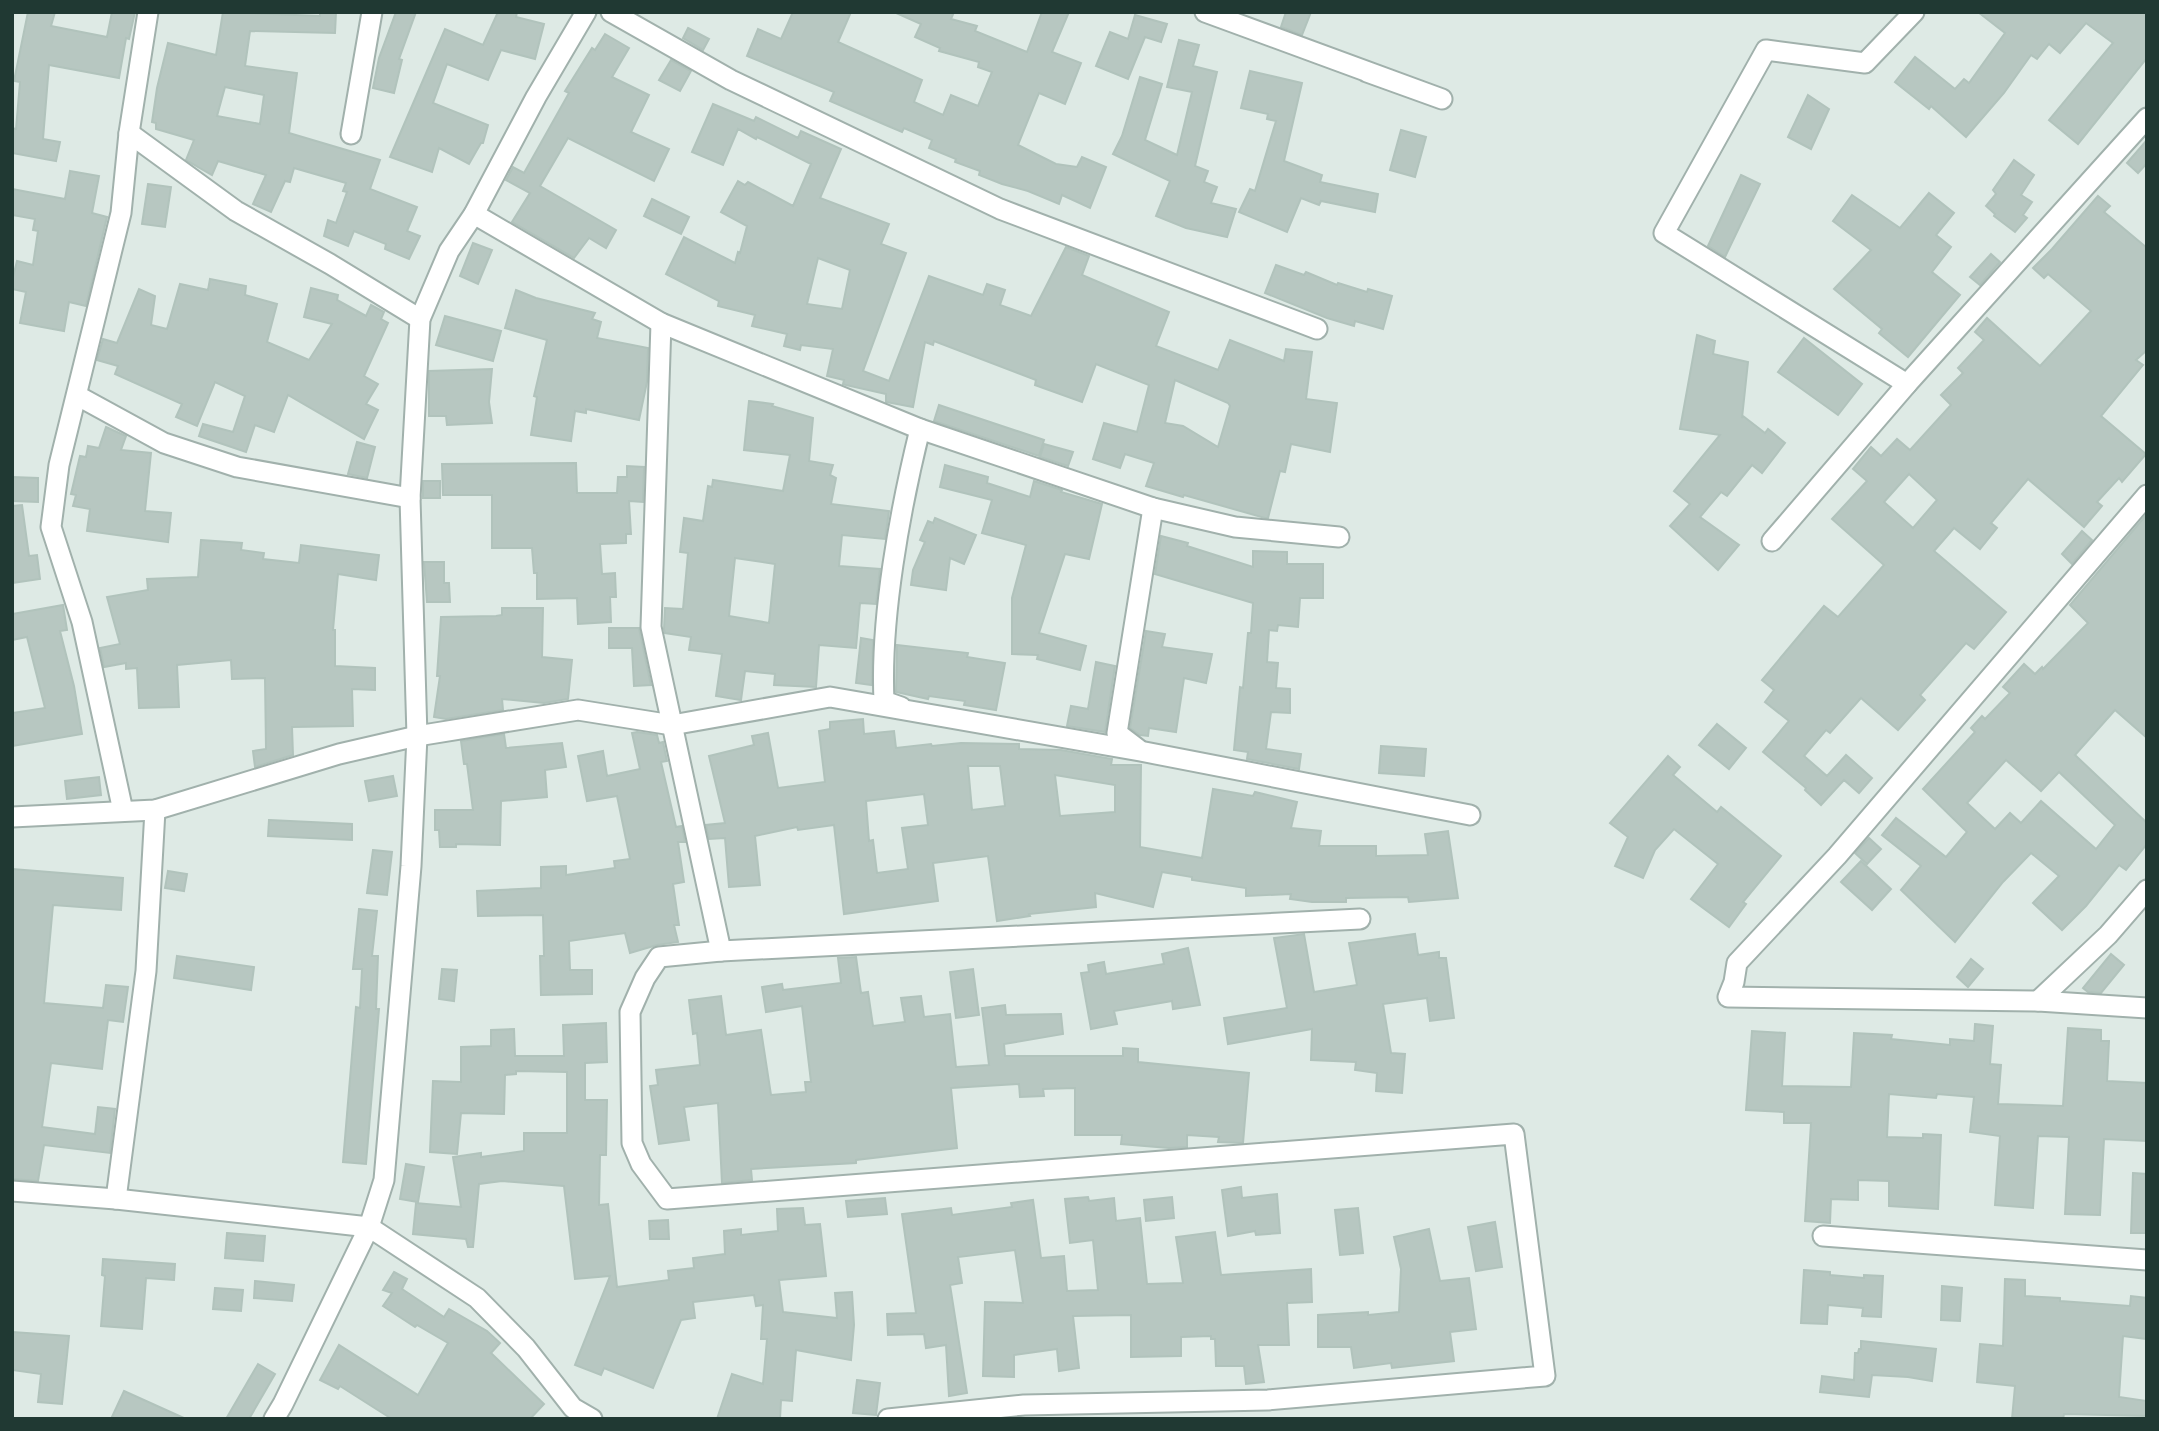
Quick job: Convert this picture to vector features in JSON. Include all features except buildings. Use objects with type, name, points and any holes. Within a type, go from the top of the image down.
[{"type":"street","points":[[123,811],[82,622],[51,527],[59,465],[121,214],[128,133],[148,12]]},
{"type":"street","points":[[351,134],[372,12]]},
{"type":"street","points":[[283,1414],[369,1227],[384,1181],[411,866],[417,737],[410,498],[419,319],[449,251],[474,214],[536,97],[586,12]]},
{"type":"street","points":[[611,12],[731,80],[1000,209],[1317,329]]},
{"type":"street","points":[[1205,12],[1417,90],[1367,72]]},
{"type":"street","points":[[1908,384],[1664,233],[1766,50],[1866,63],[1914,12]]},
{"type":"street","points":[[1772,541],[1908,384],[2147,118]]},
{"type":"street","points":[[128,133],[236,211],[330,264],[419,319]]},
{"type":"street","points":[[474,214],[661,323],[920,429],[1153,508],[1235,527],[1339,537]]},
{"type":"street","points":[[661,323],[651,626],[720,951]]},
{"type":"street","points":[[78,396],[164,443],[237,467],[410,498]]},
{"type":"street","points":[[911,710],[884,701],[883,672],[891,584],[910,471],[920,429]]},
{"type":"street","points":[[2147,495],[1837,856],[1737,963],[1734,982],[1727,997],[2038,1001],[2147,1008]]},
{"type":"street","points":[[1140,751],[1117,733],[1153,508]]},
{"type":"street","points":[[12,817],[155,810],[339,754],[417,737],[578,710],[672,725],[830,697],[1140,751],[1470,815]]},
{"type":"street","points":[[116,1199],[146,971],[155,810]]},
{"type":"street","points":[[2038,1001],[2108,934],[2147,890]]},
{"type":"street","points":[[888,1419],[1024,1405],[1268,1400],[1545,1376],[1514,1134],[667,1199],[642,1164],[632,1143],[630,1012],[645,978],[659,957],[720,951],[1360,919]]},
{"type":"street","points":[[12,1191],[116,1199],[369,1227],[478,1298],[526,1348],[570,1413],[593,1419]]},
{"type":"street","points":[[1823,1236],[2147,1260]]}]
